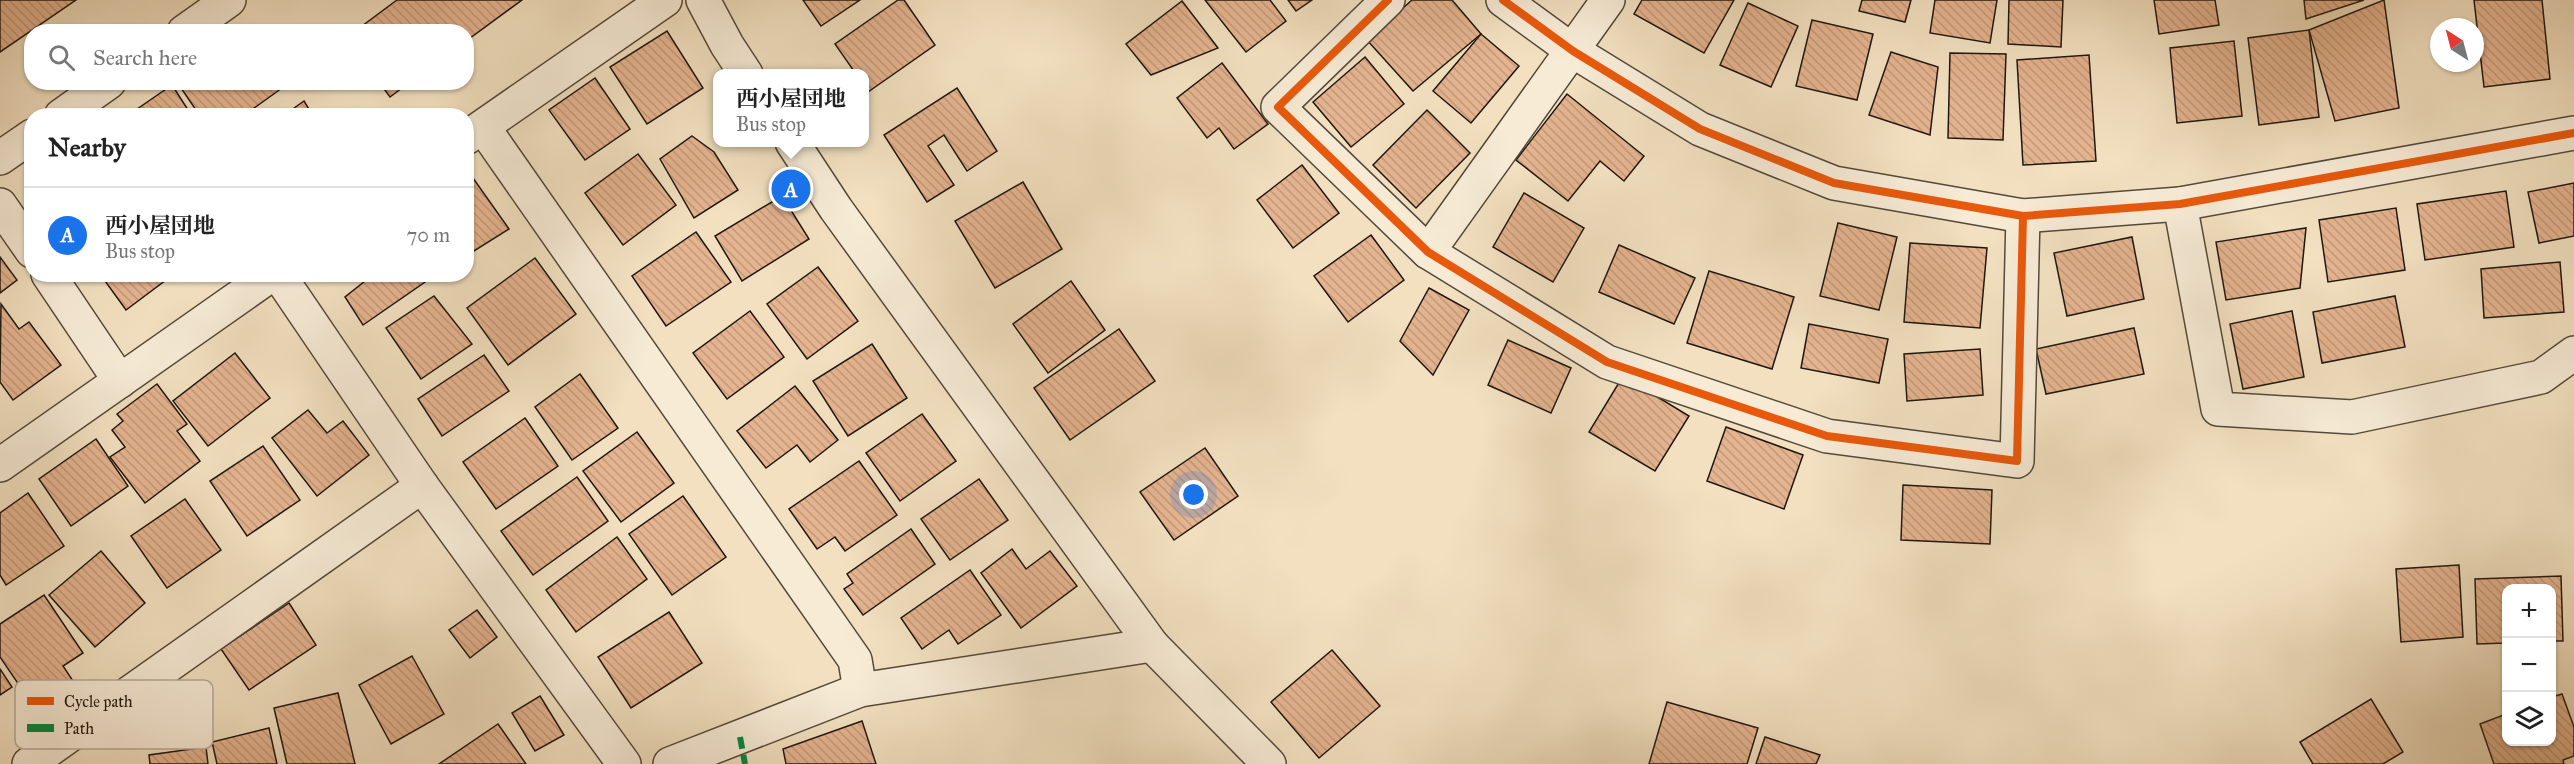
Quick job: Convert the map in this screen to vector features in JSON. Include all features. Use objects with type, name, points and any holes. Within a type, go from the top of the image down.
[{"type":"street","points":[[196,24],[230,0]]},
{"type":"street","points":[[665,0],[475,133],[855,660],[860,690]]},
{"type":"street","points":[[703,0],[743,69]]},
{"type":"street","points":[[1388,0],[1278,107],[1428,252],[1607,362],[1827,436],[2017,461],[2023,216]]},
{"type":"street","points":[[1503,0],[1573,51],[1700,129],[1834,183],[2023,216],[2180,204],[2574,133]]},
{"type":"street","points":[[1428,252],[1608,0]]},
{"type":"street","points":[[73,108],[99,90]]},
{"type":"street","points":[[0,158],[24,142]]},
{"type":"street","points":[[795,147],[836,209],[1152,645],[1269,764]]},
{"type":"street","points":[[2180,204],[2218,409],[2352,417],[2541,377],[2574,353]]},
{"type":"street","points":[[0,205],[24,240]]},
{"type":"street","points":[[53,282],[120,381]]},
{"type":"street","points":[[0,465],[261,282]]},
{"type":"street","points":[[283,282],[422,486],[624,764]]},
{"type":"street","points":[[148,680],[422,486]]},
{"type":"street","points":[[670,764],[860,690],[1152,645]]},
{"type":"street","points":[[29,764],[50,749]]},
{"type":"building","points":[[0,0],[76,0],[41,24],[24,24],[24,36],[0,52]]},
{"type":"building","points":[[397,0],[522,0],[474,35],[474,24],[365,24]]},
{"type":"building","points":[[803,0],[860,0],[821,26]]},
{"type":"building","points":[[898,0],[904,0],[935,45],[869,91],[869,69],[852,69],[835,44]]},
{"type":"building","points":[[1205,0],[1270,0],[1286,21],[1246,52]]},
{"type":"building","points":[[1288,0],[1312,0],[1296,11]]},
{"type":"building","points":[[1412,0],[1452,0],[1481,34],[1413,91],[1367,40]]},
{"type":"building","points":[[1642,0],[1734,0],[1704,53],[1634,14]]},
{"type":"building","points":[[1862,0],[1911,0],[1905,22],[1859,11]]},
{"type":"building","points":[[1935,0],[1997,0],[1990,43],[1930,33]]},
{"type":"building","points":[[2009,0],[2063,0],[2061,47],[2008,44]]},
{"type":"building","points":[[2154,0],[2215,0],[2219,25],[2159,34]]},
{"type":"building","points":[[2304,0],[2364,0],[2306,19]]},
{"type":"building","points":[[2384,0],[2399,108],[2335,121],[2309,30]]},
{"type":"building","points":[[2474,0],[2542,0],[2550,79],[2484,87],[2484,18],[2476,18]]},
{"type":"building","points":[[1182,1],[1218,48],[1151,75],[1126,44]]},
{"type":"building","points":[[1748,3],[1798,26],[1771,87],[1720,65]]},
{"type":"building","points":[[1812,20],[1873,34],[1857,100],[1796,86]]},
{"type":"building","points":[[2309,30],[2319,117],[2259,125],[2248,38]]},
{"type":"building","points":[[667,31],[703,88],[647,124],[610,67]]},
{"type":"building","points":[[1481,34],[1519,66],[1471,123],[1433,91]]},
{"type":"building","points":[[2234,41],[2242,116],[2177,123],[2170,48]]},
{"type":"building","points":[[1891,52],[1938,67],[1930,135],[1869,115]]},
{"type":"building","points":[[1950,53],[2006,54],[2003,140],[1948,138]]},
{"type":"building","points":[[2089,55],[2096,161],[2023,165],[2017,60]]},
{"type":"building","points":[[1365,57],[1404,104],[1351,147],[1313,102]]},
{"type":"building","points":[[1222,63],[1268,124],[1234,149],[1219,128],[1207,138],[1177,98]]},
{"type":"building","points":[[595,78],[630,129],[585,160],[549,110]]},
{"type":"building","points":[[957,88],[997,151],[967,171],[944,135],[928,146],[954,185],[927,202],[884,135]]},
{"type":"building","points":[[165,90],[175,90],[187,108],[139,108]]},
{"type":"building","points":[[182,90],[279,90],[254,108],[195,108]]},
{"type":"building","points":[[385,90],[399,90],[390,97]]},
{"type":"building","points":[[1567,94],[1644,156],[1624,181],[1600,161],[1568,201],[1516,160]]},
{"type":"building","points":[[304,101],[308,108],[294,108]]},
{"type":"building","points":[[1427,110],[1470,153],[1416,208],[1373,165]]},
{"type":"building","points":[[692,136],[714,152],[738,190],[694,218],[660,159]]},
{"type":"building","points":[[638,154],[676,205],[623,245],[585,193]]},
{"type":"building","points":[[1302,165],[1339,213],[1293,248],[1257,200]]},
{"type":"building","points":[[474,179],[509,229],[474,251]]},
{"type":"building","points":[[1023,182],[1062,249],[995,288],[955,221]]},
{"type":"building","points":[[2574,183],[2574,236],[2539,243],[2528,192]]},
{"type":"building","points":[[2506,191],[2514,247],[2425,260],[2417,204]]},
{"type":"building","points":[[1524,193],[1584,228],[1553,282],[1493,247]]},
{"type":"building","points":[[782,196],[809,239],[742,281],[715,236]]},
{"type":"building","points":[[2396,208],[2405,270],[2328,282],[2319,220]]},
{"type":"building","points":[[1838,223],[1897,237],[1879,310],[1820,296]]},
{"type":"building","points":[[2306,228],[2300,288],[2226,300],[2216,242]]},
{"type":"building","points":[[696,232],[731,282],[666,326],[632,276]]},
{"type":"building","points":[[1371,235],[1404,280],[1348,322],[1314,276]]},
{"type":"building","points":[[2132,237],[2144,299],[2067,316],[2054,253]]},
{"type":"building","points":[[1910,243],[1987,248],[1980,328],[1904,322]]},
{"type":"building","points":[[1619,245],[1695,278],[1674,324],[1599,292]]},
{"type":"building","points":[[0,257],[17,280],[0,293]]},
{"type":"building","points":[[535,258],[576,314],[508,365],[467,308]]},
{"type":"building","points":[[2560,262],[2564,312],[2484,318],[2481,269]]},
{"type":"building","points":[[818,267],[858,321],[807,359],[767,304]]},
{"type":"building","points":[[1709,271],[1794,297],[1772,369],[1687,343]]},
{"type":"building","points":[[1071,281],[1105,330],[1048,373],[1013,324]]},
{"type":"building","points":[[106,282],[163,282],[126,310]]},
{"type":"building","points":[[364,282],[425,282],[363,325],[345,297]]},
{"type":"building","points":[[1429,288],[1469,310],[1433,375],[1400,341]]},
{"type":"building","points":[[434,296],[472,344],[421,379],[386,328]]},
{"type":"building","points":[[2395,296],[2405,347],[2322,363],[2313,312]]},
{"type":"building","points":[[1,304],[19,329],[29,322],[61,365],[13,400],[0,382]]},
{"type":"building","points":[[750,311],[784,357],[727,399],[693,353]]},
{"type":"building","points":[[2292,311],[2304,377],[2243,389],[2230,324]]},
{"type":"building","points":[[1809,324],[1888,339],[1879,383],[1801,368]]},
{"type":"building","points":[[2134,328],[2144,374],[2046,394],[2036,349]]},
{"type":"building","points":[[1119,329],[1155,381],[1070,440],[1034,388]]},
{"type":"building","points":[[1508,340],[1571,368],[1551,413],[1488,385]]},
{"type":"building","points":[[872,344],[907,398],[848,436],[813,381]]},
{"type":"building","points":[[1980,349],[1983,395],[1907,401],[1904,354]]},
{"type":"building","points":[[235,353],[270,398],[208,446],[173,401]]},
{"type":"building","points":[[484,355],[509,391],[442,436],[418,399]]},
{"type":"building","points":[[580,374],[618,428],[572,460],[535,407]]},
{"type":"building","points":[[1623,376],[1689,416],[1655,471],[1589,432]]},
{"type":"building","points":[[157,384],[187,424],[177,431],[200,461],[145,503],[110,457],[125,447],[112,430],[123,421],[117,414]]},
{"type":"building","points":[[795,386],[838,440],[810,462],[797,445],[766,468],[737,431]]},
{"type":"building","points":[[308,410],[327,433],[343,421],[369,455],[317,496],[272,438]]},
{"type":"building","points":[[922,414],[956,461],[900,501],[866,453]]},
{"type":"building","points":[[525,418],[558,466],[496,509],[463,462]]},
{"type":"building","points":[[1726,427],[1803,455],[1784,509],[1707,481]]},
{"type":"building","points":[[637,432],[674,483],[621,522],[583,471]]},
{"type":"building","points":[[96,439],[128,486],[71,526],[39,479]]},
{"type":"building","points":[[263,446],[300,500],[247,536],[210,481]]},
{"type":"building","points":[[1205,448],[1238,496],[1174,540],[1140,492]]},
{"type":"building","points":[[859,461],[897,515],[845,551],[835,537],[817,549],[789,509]]},
{"type":"building","points":[[577,477],[608,521],[533,575],[501,531]]},
{"type":"building","points":[[979,479],[1008,520],[950,560],[921,519]]},
{"type":"building","points":[[1903,485],[1992,490],[1990,544],[1901,540]]},
{"type":"building","points":[[28,493],[64,546],[6,585],[0,575],[0,513]]},
{"type":"building","points":[[683,496],[726,557],[672,595],[629,534]]},
{"type":"building","points":[[185,499],[221,550],[167,588],[131,536]]},
{"type":"building","points":[[911,529],[935,564],[863,615],[844,589],[853,583],[847,574]]},
{"type":"building","points":[[617,537],[647,579],[576,632],[546,590]]},
{"type":"building","points":[[1012,549],[1026,569],[1050,551],[1077,586],[1021,628],[981,573]]},
{"type":"building","points":[[101,551],[145,603],[95,647],[49,595]]},
{"type":"building","points":[[2459,565],[2463,637],[2401,642],[2396,569]]},
{"type":"building","points":[[970,570],[1001,615],[958,644],[949,630],[922,649],[901,618]]},
{"type":"building","points":[[2561,576],[2563,641],[2556,641],[2556,584],[2502,584],[2502,643],[2477,644],[2475,579]]},
{"type":"building","points":[[44,595],[83,653],[63,666],[72,680],[16,680],[0,657],[0,624]]},
{"type":"building","points":[[289,603],[316,645],[249,690],[221,649]]},
{"type":"building","points":[[477,610],[497,637],[470,658],[449,630]]},
{"type":"building","points":[[669,612],[702,663],[631,708],[598,657]]},
{"type":"building","points":[[1332,650],[1380,706],[1319,758],[1271,702]]},
{"type":"building","points":[[412,656],[444,714],[391,744],[359,685]]},
{"type":"building","points":[[0,669],[12,687],[0,695]]},
{"type":"building","points":[[338,693],[355,764],[287,764],[274,708]]},
{"type":"building","points":[[2562,694],[2574,727],[2574,756],[2563,760],[2564,764],[2494,764],[2480,724],[2502,716],[2502,746],[2556,746],[2556,696]]},
{"type":"building","points":[[540,696],[564,735],[535,751],[512,713]]},
{"type":"building","points":[[2371,699],[2403,752],[2383,764],[2313,764],[2300,742]]},
{"type":"building","points":[[1667,702],[1758,728],[1747,764],[1649,764]]},
{"type":"building","points":[[862,721],[876,764],[786,764],[783,749]]},
{"type":"building","points":[[498,724],[526,764],[439,764]]},
{"type":"building","points":[[269,728],[277,764],[217,764],[213,742]]},
{"type":"building","points":[[1765,737],[1820,755],[1816,764],[1756,764]]},
{"type":"building","points":[[206,749],[208,764],[150,764],[149,755]]},
{"type":"marked path","points":[[740,737],[745,764]]},
{"type":"cycle path","points":[[1388,0],[1278,107],[1428,252],[1607,362],[1827,436],[2017,461],[2023,216]]},
{"type":"cycle path","points":[[1503,0],[1573,51],[1700,129],[1834,183],[2023,216],[2180,204],[2574,133]]},
{"type":"place","name":"西小屋団地","points":[[791,189]]}]
